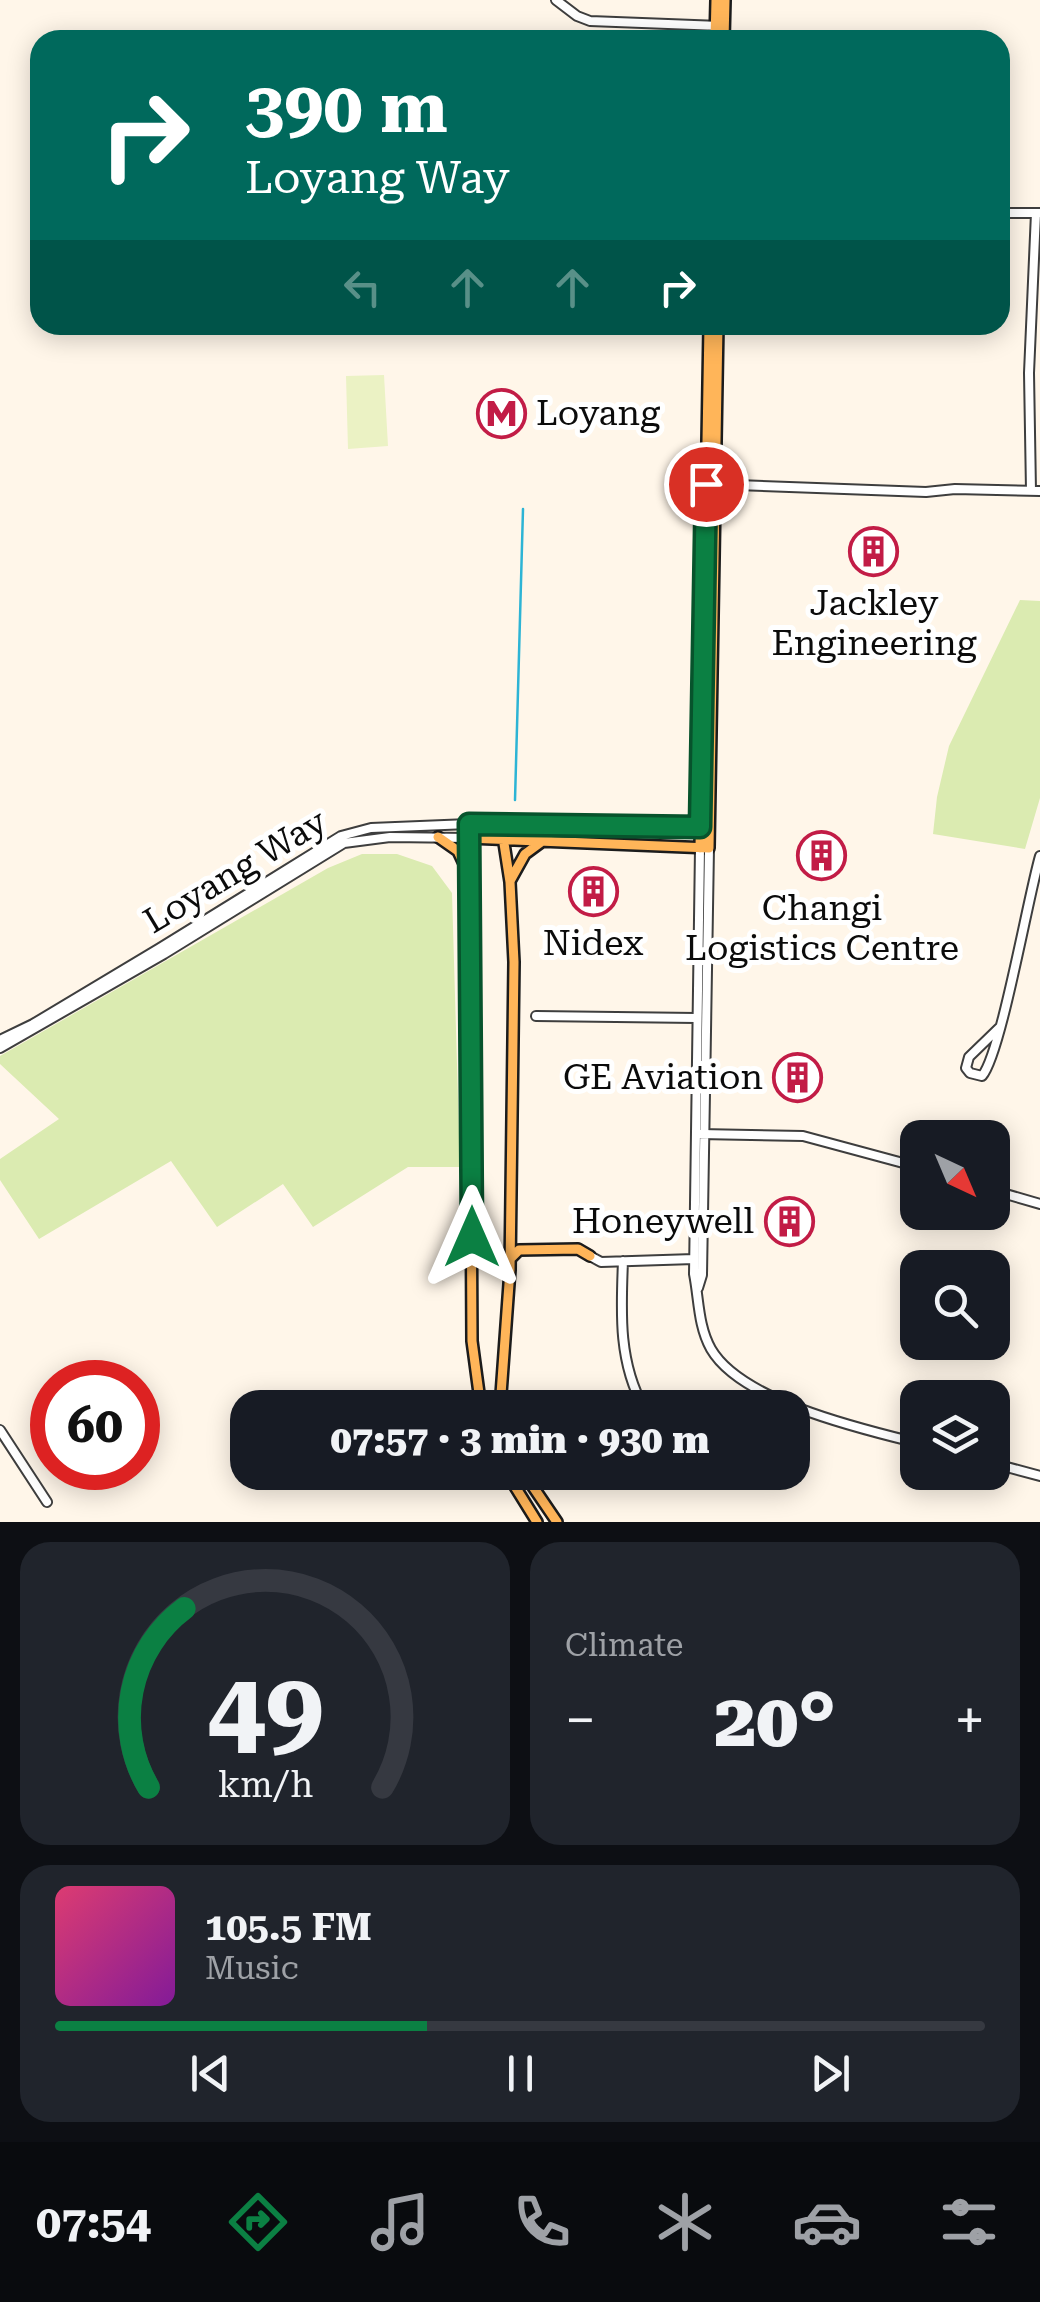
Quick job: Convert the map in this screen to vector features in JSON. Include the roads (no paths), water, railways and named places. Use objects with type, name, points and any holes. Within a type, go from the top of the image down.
[{"type":"main road","points":[[716,0],[721,30]]},
{"type":"main road","points":[[718,30],[725,0]]},
{"type":"main road","points":[[709,335],[711,484]]},
{"type":"main road","points":[[704,848],[718,335]]},
{"type":"main road","points":[[469,824],[472,1340],[479,1390]]},
{"type":"main road","name":"Loyang Way","points":[[469,824],[705,827]]},
{"type":"main road","points":[[501,1390],[510,1259],[514,962],[502,824]]},
{"type":"main road","points":[[438,838],[458,851],[468,875]]},
{"type":"main road","name":"Loyang Way","points":[[468,838],[704,848]]},
{"type":"main road","points":[[510,882],[526,854],[546,839]]},
{"type":"main road","points":[[510,1259],[519,1250],[578,1248],[590,1256]]},
{"type":"main road","points":[[517,1490],[537,1522]]},
{"type":"main road","points":[[536,1490],[557,1522]]},
{"type":"street","points":[[559,0],[603,22],[720,26]]},
{"type":"street","points":[[697,25],[703,30]]},
{"type":"street","points":[[711,484],[926,492],[1036,491],[1028,374],[1038,214],[1010,213]]},
{"type":"street","name":"Loyang Way","points":[[0,1040],[144,958],[341,836],[372,828],[469,824]]},
{"type":"street","name":"Loyang Way","points":[[0,1048],[164,954],[344,842],[468,838]]},
{"type":"street","points":[[704,848],[706,1012],[694,1259],[704,1332],[712,1349],[742,1382],[810,1411],[900,1438]]},
{"type":"street","points":[[697,1290],[702,1251],[696,1018],[704,848]]},
{"type":"street","points":[[1000,1027],[969,1057],[966,1068],[970,1074],[982,1076],[988,1068],[1000,1027],[1040,856]]},
{"type":"street","points":[[536,1016],[696,1018],[706,1012]]},
{"type":"street","points":[[699,1134],[803,1136],[900,1162]]},
{"type":"street","points":[[1010,1195],[1040,1204]]},
{"type":"street","points":[[590,1256],[601,1262],[694,1259],[702,1251]]},
{"type":"street","points":[[694,1259],[702,1270]]},
{"type":"street","points":[[623,1261],[622,1339],[636,1390]]},
{"type":"street","points":[[0,1430],[47,1502]]},
{"type":"street","points":[[1010,1467],[1040,1476]]},
{"type":"waterway","points":[[515,800],[523,509]]},
{"type":"place","name":"Loyang","points":[[501,413]]},
{"type":"place","name":"Jackley Engineering","points":[[874,551]]},
{"type":"place","name":"Changi Logistics Centre","points":[[822,856]]},
{"type":"place","name":"Nidex","points":[[593,891]]},
{"type":"place","name":"GE Aviation","points":[[798,1077]]},
{"type":"place","name":"Honeywell","points":[[789,1221]]}]
